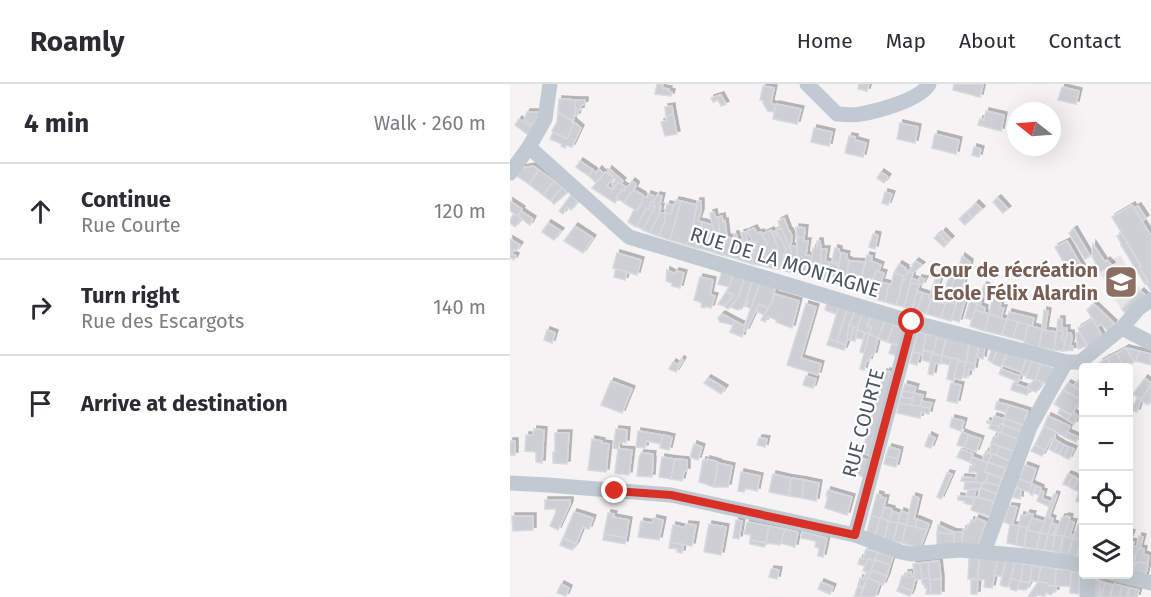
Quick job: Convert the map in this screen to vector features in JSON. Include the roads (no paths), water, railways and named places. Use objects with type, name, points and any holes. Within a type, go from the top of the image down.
[{"type":"street","points":[[510,173],[545,119],[550,84]]},
{"type":"street","points":[[807,84],[837,114],[859,115],[903,103],[926,89],[929,84]]},
{"type":"street","name":"RUE DE LA MONTAGNE","points":[[528,147],[628,237],[912,322],[1065,362]]},
{"type":"street","points":[[984,552],[1030,427],[1065,362],[1080,362],[1122,328],[1139,308],[1151,300]]},
{"type":"street","name":"RUE COURTE","points":[[855,535],[912,322]]},
{"type":"street","points":[[1122,328],[1151,343]]},
{"type":"street","points":[[510,483],[671,495],[855,535],[911,554],[960,550],[1079,565]]},
{"type":"street","points":[[1133,578],[1151,583]]},
{"type":"street","points":[[1087,597],[1088,579]]},
{"type":"place","name":"Cour de récréation Ecole Félix Alardin","points":[[1121,282]]}]
